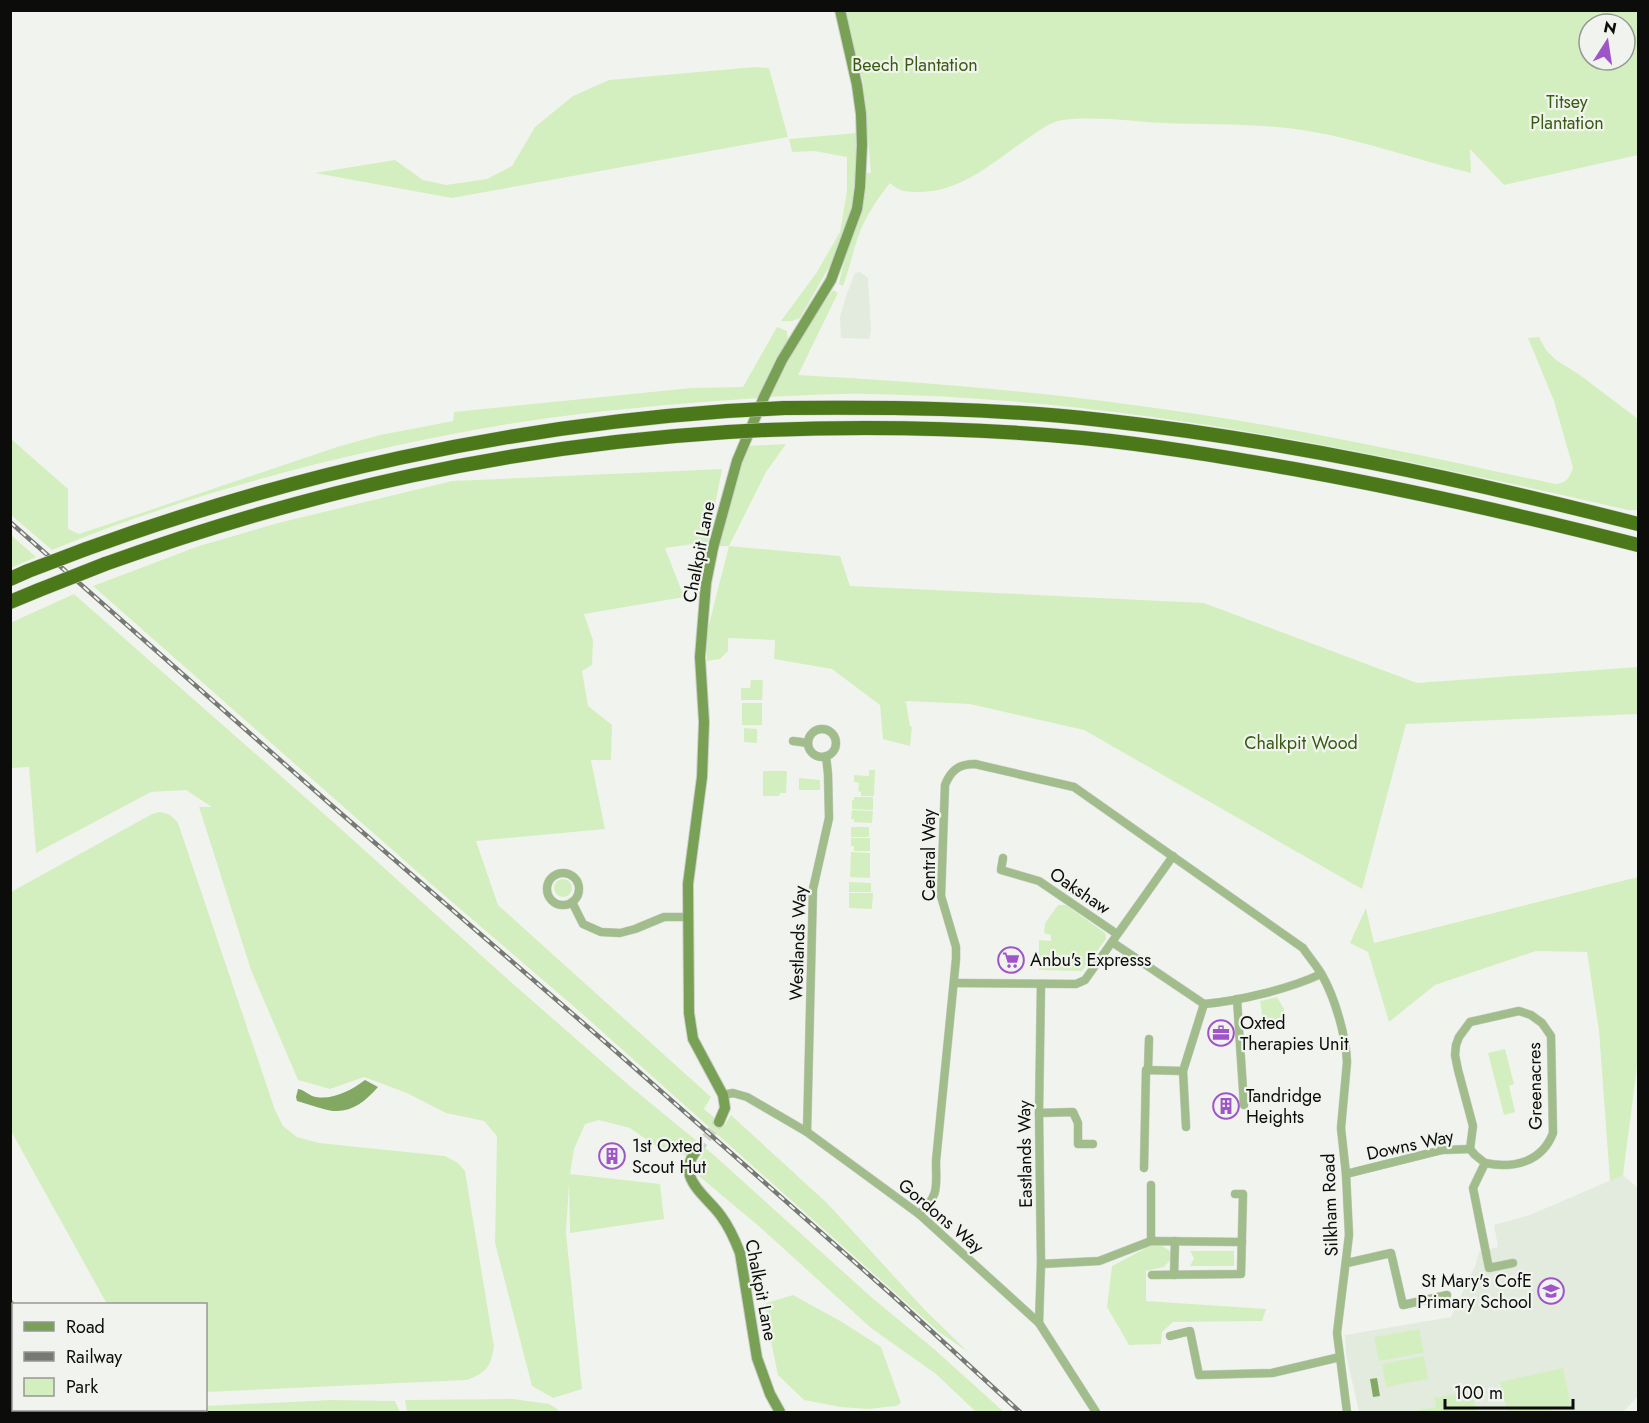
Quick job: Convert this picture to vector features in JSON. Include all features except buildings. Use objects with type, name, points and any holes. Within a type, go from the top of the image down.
[{"type":"highway","points":[[10,579],[154,524],[243,496],[409,454],[557,429],[728,411],[784,408],[960,410],[1054,416],[1158,427],[1396,468],[1638,524]]},
{"type":"highway","points":[[10,602],[189,534],[276,508],[422,472],[501,457],[592,444],[766,430],[855,427],[935,428],[1038,434],[1130,443],[1266,464],[1402,490],[1526,517],[1638,545]]},
{"type":"street","name":"Chalkpit Lane","points":[[723,1095],[693,1039],[690,1026],[688,917],[691,855],[702,777],[704,738],[700,650],[706,582],[737,460],[764,397],[786,354],[831,280],[857,209],[862,145],[861,114],[857,85],[840,10]]},
{"type":"street","points":[[824,729],[831,733],[836,741],[830,754],[825,756],[815,755],[808,742],[815,730],[824,729]]},
{"type":"street","points":[[793,741],[808,742]]},
{"type":"street","name":"Westlands Way","points":[[807,1132],[813,889],[829,818],[828,774],[825,756]]},
{"type":"street","name":"Central Way","points":[[919,1214],[934,1199],[936,1191],[936,1161],[955,983],[956,947],[941,896],[945,785],[954,769],[964,764],[975,764],[1074,788],[1173,856]]},
{"type":"street","points":[[955,983],[1076,984],[1085,980],[1173,856]]},
{"type":"street","name":"Silkham Road","points":[[1173,856],[1303,948],[1331,993],[1347,1052],[1341,1128],[1349,1235],[1338,1333],[1347,1413]]},
{"type":"street","name":"Oakshaw","points":[[1003,858],[1001,870],[1039,880],[1117,934]]},
{"type":"street","points":[[566,873],[575,878],[579,894],[572,902],[562,905],[550,897],[548,888],[551,878],[555,875],[566,873]]},
{"type":"street","points":[[572,902],[583,924],[592,930],[602,932],[620,933],[664,917],[688,917]]},
{"type":"street","points":[[1112,942],[1204,1004],[1237,999],[1306,981],[1321,974]]},
{"type":"street","name":"Eastlands Way","points":[[1039,1323],[1041,984]]},
{"type":"street","points":[[1237,999],[1244,1105]]},
{"type":"street","points":[[1186,1127],[1183,1071],[1204,1004]]},
{"type":"street","name":"Greenacres","points":[[1470,1149],[1473,1126],[1455,1055],[1459,1037],[1470,1022],[1519,1011],[1531,1015],[1542,1023],[1551,1036],[1553,1133],[1549,1143],[1533,1160],[1497,1166],[1485,1163]]},
{"type":"street","points":[[1144,1168],[1149,1039]]},
{"type":"street","points":[[1149,1070],[1183,1071]]},
{"type":"street","name":"Gordons Way","points":[[723,1095],[738,1094],[747,1097],[807,1132],[919,1214],[1039,1323],[1096,1413]]},
{"type":"street","points":[[719,1122],[725,1108],[723,1095]]},
{"type":"street","points":[[1039,1113],[1072,1112],[1078,1124],[1078,1144],[1093,1144]]},
{"type":"street","name":"Downs Way","points":[[1346,1174],[1442,1150],[1470,1149],[1485,1163]]},
{"type":"street","name":"Chalkpit Lane","points":[[697,1150],[692,1157],[689,1174],[734,1237],[740,1253],[757,1359],[780,1413]]},
{"type":"street","points":[[1485,1163],[1473,1188],[1489,1268],[1513,1263]]},
{"type":"street","points":[[1151,1185],[1151,1241]]},
{"type":"street","points":[[1152,1275],[1241,1274],[1243,1194],[1234,1194]]},
{"type":"street","points":[[1041,1264],[1099,1261],[1151,1241],[1242,1242]]},
{"type":"street","points":[[1174,1275],[1176,1241]]},
{"type":"street","points":[[1347,1263],[1391,1253],[1403,1305],[1447,1296]]},
{"type":"street","points":[[1170,1336],[1190,1331],[1199,1375],[1272,1373],[1340,1357]]},
{"type":"shaded area","points":[[860,272],[868,278],[871,331],[869,339],[841,338],[840,317],[846,296],[855,273]]},
{"type":"shaded area","points":[[365,1080],[378,1087],[353,1108],[329,1110],[297,1101],[298,1089],[322,1098],[348,1091]]},
{"type":"shaded area","name":"St Mary's CofE Primary School","points":[[1623,1175],[1638,1188],[1638,1396],[1623,1412],[1359,1412],[1346,1354],[1345,1335],[1451,1317],[1475,1266],[1479,1252],[1498,1247],[1494,1225],[1530,1215]]},
{"type":"shaded area","points":[[1377,1378],[1380,1396],[1373,1397],[1370,1379]]},
{"type":"green space","points":[[845,11],[1638,11],[1638,155],[1504,185],[1470,149],[1471,173],[1329,135],[1290,128],[1100,119],[1063,120],[1044,127],[990,166],[949,187],[934,191],[910,192],[900,190],[890,183],[873,206],[863,225],[843,286],[839,284],[842,270],[862,202],[867,173],[871,173],[863,82]]},
{"type":"green space","points":[[755,67],[769,68],[788,137],[452,198],[315,173],[395,160],[423,180],[446,185],[487,179],[512,166],[535,127],[573,96],[609,80]]},
{"type":"green space","points":[[857,133],[854,201],[837,253],[800,318],[781,321],[817,272],[840,232],[847,191],[847,157],[814,151],[792,152],[789,139]]},
{"type":"green space","points":[[833,290],[838,293],[798,375],[994,389],[1141,406],[1328,437],[1555,484],[1567,480],[1573,468],[1554,401],[1528,338],[1539,337],[1546,350],[1556,360],[1580,375],[1638,419],[1638,510],[1628,510],[1345,449],[1155,417],[964,398],[855,394],[767,397],[814,317]]},
{"type":"green space","points":[[777,327],[787,331],[788,341],[758,398],[545,418],[397,445],[222,490],[107,528],[52,550],[11,515],[10,438],[68,489],[68,529],[79,534],[337,447],[380,435],[453,421],[454,412],[691,388],[743,387]]},
{"type":"green space","points":[[786,444],[766,472],[729,546],[717,546],[745,446]]},
{"type":"green space","points":[[722,469],[708,542],[665,548],[684,597],[584,614],[593,640],[592,665],[582,671],[588,706],[612,725],[611,760],[591,760],[605,829],[476,841],[498,905],[711,1097],[704,1109],[724,1126],[731,1115],[827,1203],[924,1309],[968,1352],[939,1332],[579,1011],[93,586],[199,546],[278,523],[452,481]]},
{"type":"green space","points":[[11,535],[36,557],[11,568]]},
{"type":"green space","name":"Chalkpit Wood","points":[[729,546],[840,556],[850,586],[1204,603],[1417,683],[1638,667],[1638,714],[1406,724],[1362,889],[1084,730],[970,704],[908,701],[904,703],[906,703],[912,727],[910,746],[883,739],[880,705],[832,669],[774,659],[775,640],[728,638],[728,651],[720,659],[707,661],[706,636]]},
{"type":"green space","points":[[74,594],[512,983],[631,1087],[715,1156],[870,1296],[934,1349],[1004,1412],[975,1411],[936,1374],[871,1328],[761,1228],[699,1176],[695,1168],[703,1155],[693,1146],[687,1156],[657,1147],[630,1128],[599,1120],[585,1124],[574,1149],[570,1174],[660,1184],[664,1219],[570,1233],[569,1184],[566,1233],[582,1389],[553,1398],[532,1386],[495,1243],[497,1136],[484,1121],[446,1113],[407,1093],[364,1077],[330,1089],[298,1080],[251,970],[199,807],[212,807],[186,790],[151,792],[36,853],[29,767],[11,768],[10,623]]},
{"type":"green space","points":[[751,680],[763,680],[762,700],[741,700],[741,688],[750,688]]},
{"type":"green space","points":[[742,703],[762,703],[762,725],[742,725]]},
{"type":"green space","points":[[744,728],[757,729],[757,743],[744,742]]},
{"type":"green space","points":[[869,770],[875,770],[874,796],[861,796],[861,792],[858,791],[859,783],[854,782],[854,775],[869,776]]},
{"type":"green space","points":[[763,771],[787,771],[786,793],[780,793],[779,796],[763,796]]},
{"type":"green space","points":[[799,778],[820,780],[820,790],[799,790]]},
{"type":"green space","points":[[854,797],[873,797],[873,810],[852,809]]},
{"type":"green space","points":[[852,810],[873,811],[872,823],[854,822],[854,819],[851,819]]},
{"type":"green space","points":[[165,813],[178,823],[275,1110],[283,1126],[297,1137],[319,1143],[445,1156],[458,1163],[465,1171],[494,1347],[489,1365],[479,1374],[467,1380],[207,1392],[207,1303],[106,1303],[11,1131],[11,892],[152,814]]},
{"type":"green space","points":[[851,827],[869,827],[869,837],[851,837]]},
{"type":"green space","points":[[851,838],[870,838],[870,851],[854,851]]},
{"type":"green space","points":[[851,852],[870,853],[870,878],[850,877]]},
{"type":"green space","points":[[1638,877],[1638,1059],[1623,1175],[1610,1181],[1599,1031],[1587,952],[1536,951],[1435,985],[1389,1022],[1368,952],[1350,943],[1366,908],[1374,943]]},
{"type":"green space","points":[[563,879],[569,882],[572,888],[569,894],[563,897],[557,894],[554,888],[557,882]]},
{"type":"green space","points":[[849,882],[871,883],[871,892],[849,892]]},
{"type":"green space","points":[[849,893],[873,893],[872,909],[849,908]]},
{"type":"green space","points":[[1058,905],[1066,905],[1105,933],[1106,939],[1082,971],[1039,970],[1039,940],[1051,941],[1051,935],[1044,933],[1045,923]]},
{"type":"green space","points":[[1277,997],[1284,1009],[1284,1016],[1274,1025],[1267,1026],[1263,1020],[1260,1001]]},
{"type":"green space","points":[[1505,1049],[1514,1084],[1509,1086],[1515,1112],[1504,1115],[1488,1053]]},
{"type":"green space","points":[[1150,1246],[1162,1246],[1170,1251],[1171,1259],[1164,1267],[1146,1271],[1146,1301],[1266,1309],[1262,1321],[1173,1322],[1162,1332],[1161,1344],[1129,1345],[1107,1307],[1112,1266]]},
{"type":"green space","points":[[1190,1251],[1234,1251],[1234,1266],[1190,1266],[1194,1258]]},
{"type":"green space","points":[[793,1295],[881,1347],[901,1403],[896,1406],[868,1409],[840,1407],[804,1400],[778,1375],[766,1318],[766,1303]]},
{"type":"green space","points":[[1419,1329],[1424,1353],[1379,1361],[1374,1337]]},
{"type":"green space","points":[[1424,1356],[1428,1379],[1386,1387],[1382,1364]]},
{"type":"green space","points":[[1563,1368],[1571,1406],[1543,1412],[1508,1412],[1500,1382]]},
{"type":"green space","points":[[1465,1392],[1467,1400],[1474,1399],[1476,1412],[1414,1411],[1436,1407],[1434,1398]]},
{"type":"green space","points":[[513,1399],[549,1404],[559,1410],[553,1412],[407,1412],[405,1400]]},
{"type":"green space","points":[[331,1400],[395,1401],[400,1412],[165,1412],[207,1411],[207,1406]]},
{"type":"waterway","points":[[10,1299],[13,1303]]},
{"type":"tunnel","points":[[697,1150],[719,1122]]},
{"type":"railway","points":[[10,522],[330,804],[612,1048],[892,1295],[1020,1412]]},
{"type":"place","name":"Anbu's Expresss","points":[[1011,960]]},
{"type":"place","name":"Oxted Therapies Unit","points":[[1221,1033]]},
{"type":"place","name":"Tandridge Heights","points":[[1226,1106]]},
{"type":"place","name":"1st Oxted Scout Hut","points":[[612,1156]]},
{"type":"place","name":"St Mary's CofE Primary School","points":[[1551,1291]]},
{"type":"park label","name":"Beech Plantation","points":[[915,65]]},
{"type":"park label","name":"Titsey Plantation","points":[[1567,112]]}]
